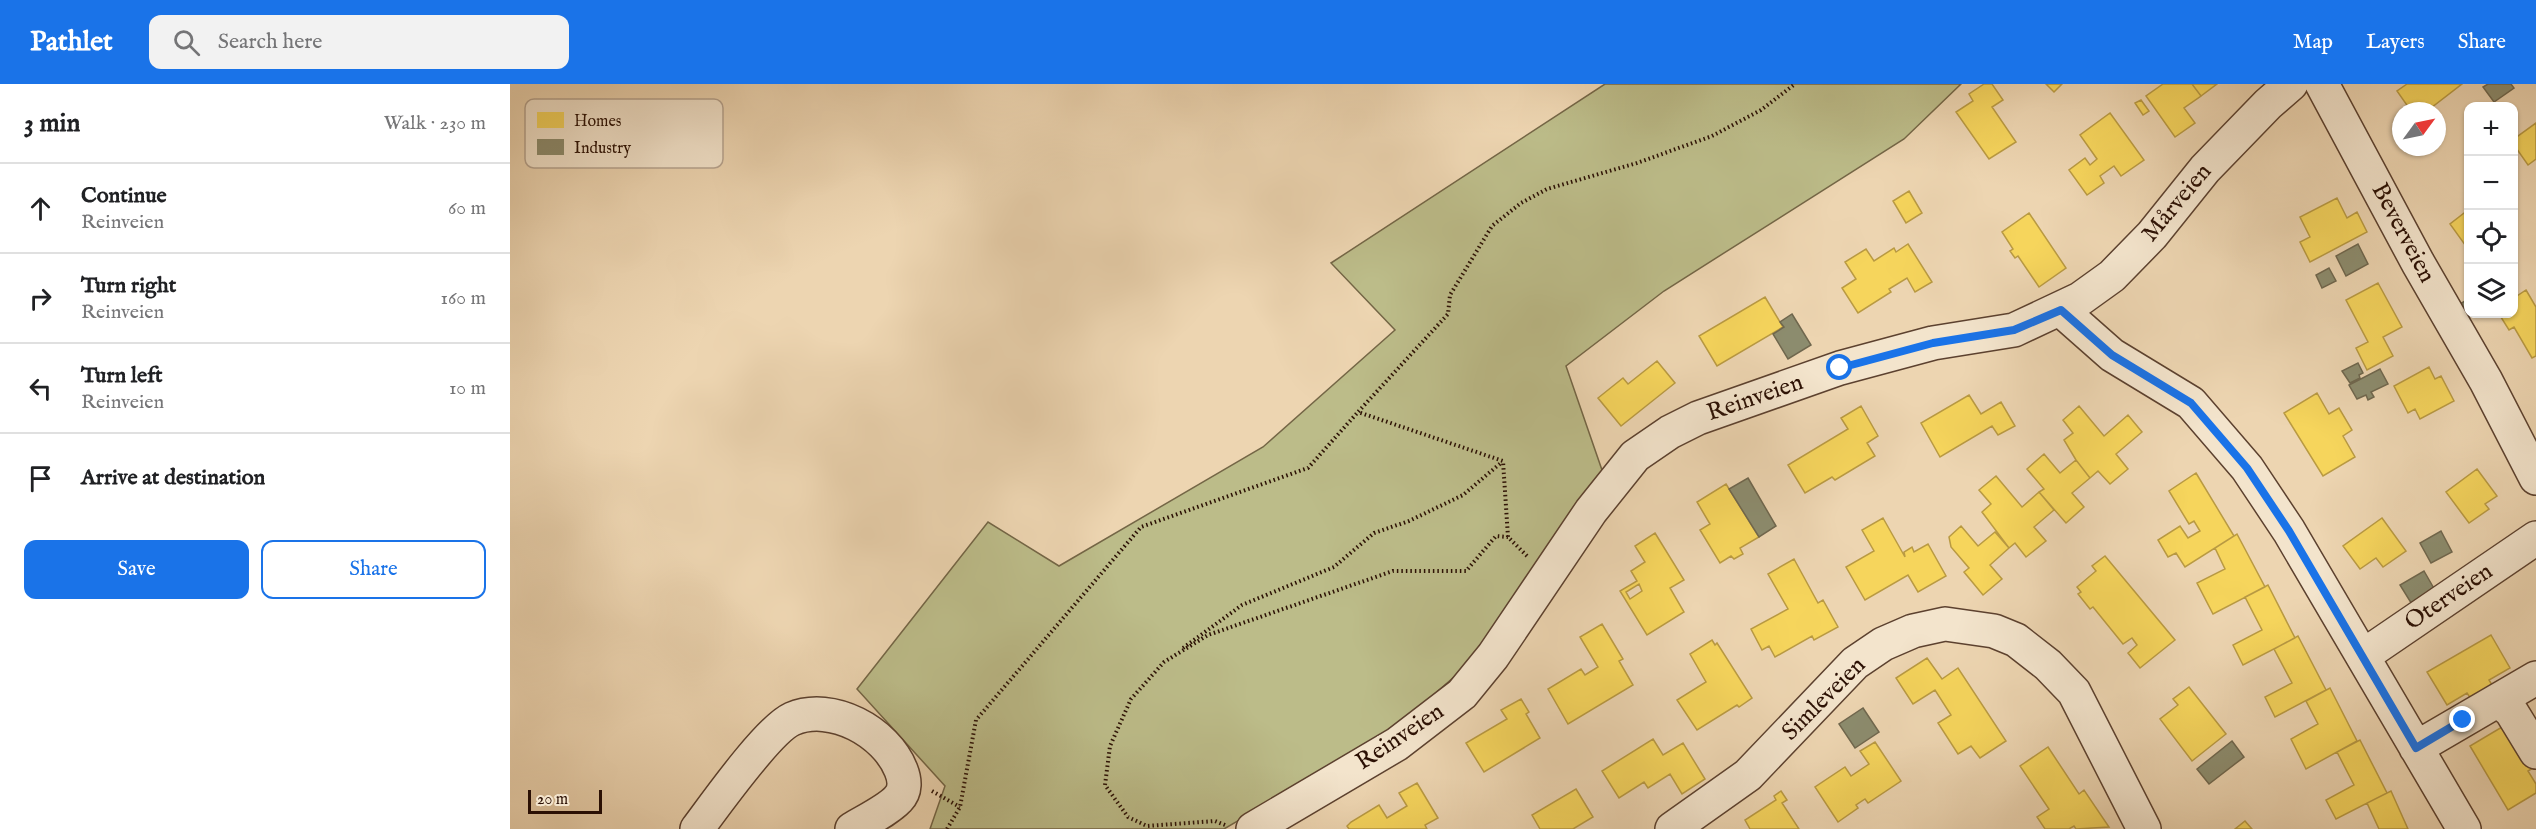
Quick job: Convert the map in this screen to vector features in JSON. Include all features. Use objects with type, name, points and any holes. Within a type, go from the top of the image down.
[{"type":"street","name":"Beverveien","points":[[2322,84],[2418,263],[2486,381],[2536,478]]},
{"type":"street","name":"Mårveien","points":[[2061,310],[2112,276],[2158,227],[2205,169],[2287,85]]},
{"type":"street","name":"Reinveien","points":[[1240,827],[1398,744],[1462,694],[1493,656],[1612,482],[1635,456],[1670,432],[1698,418],[1840,368],[1933,343],[2014,330],[2061,310]]},
{"type":"street","points":[[2061,310],[2112,355],[2191,403],[2247,468],[2289,531],[2464,829]]},
{"type":"street","name":"Oterveien","points":[[2362,656],[2536,538]]},
{"type":"street","name":"Simleveien","points":[[1672,829],[1748,775],[1855,663],[1883,644],[1913,630],[1945,624],[1994,631],[2016,640],[2055,671],[2074,692],[2144,829]]},
{"type":"street","points":[[2416,748],[2536,678]]},
{"type":"street","points":[[2499,701],[2511,711],[2536,752]]},
{"type":"street","points":[[697,829],[765,742],[791,719],[815,714],[853,722],[877,736],[895,755],[903,773],[905,785],[898,799],[852,829]]},
{"type":"path","points":[[947,829],[960,807],[976,720],[1141,527],[1308,468],[1448,314],[1450,295],[1492,226],[1521,203],[1547,189],[1637,163],[1712,136],[1761,110],[1795,84]]},
{"type":"path","points":[[1358,412],[1503,461]]},
{"type":"path","points":[[1503,461],[1508,537],[1548,578]]},
{"type":"path","points":[[1240,827],[1215,821],[1147,826],[1128,818],[1105,785],[1110,746],[1131,699],[1164,662],[1242,605],[1334,567],[1374,533],[1409,521],[1463,495],[1503,461]]},
{"type":"path","points":[[1164,662],[1208,636],[1393,572],[1466,571],[1496,536],[1508,537]]},
{"type":"green space","points":[[1605,84],[1961,84],[1904,139],[1664,291],[1566,366],[1603,473],[1470,663],[1392,731],[1224,829],[930,829],[945,786],[857,689],[988,522],[1059,566],[1263,447],[1395,330],[1331,263]]},
{"type":"building: Homes","points":[[1984,84],[1992,84],[2003,100],[1992,107],[2016,142],[1989,159],[1956,112],[1973,101],[1969,94]]},
{"type":"building: Homes","points":[[2046,84],[2062,84],[2054,92]]},
{"type":"building: Homes","points":[[2163,84],[2192,84],[2201,96],[2184,108],[2195,123],[2175,137],[2146,96]]},
{"type":"building: Homes","points":[[2192,84],[2217,84],[2201,96]]},
{"type":"building: Homes","points":[[2407,84],[2462,84],[2439,102],[2405,102],[2397,91]]},
{"type":"building: Homes","points":[[2141,100],[2149,111],[2143,115],[2135,103]]},
{"type":"building: Homes","points":[[2110,113],[2144,160],[2121,176],[2114,166],[2100,176],[2104,183],[2087,195],[2069,170],[2085,158],[2090,165],[2097,159],[2080,135]]},
{"type":"building: Homes","points":[[2536,123],[2536,159],[2528,165],[2518,151],[2518,136]]},
{"type":"building: Homes","points":[[1909,191],[1922,213],[1906,223],[1893,201]]},
{"type":"building: Homes","points":[[2337,198],[2347,218],[2357,212],[2367,232],[2310,262],[2300,242],[2310,237],[2300,217]]},
{"type":"building: Homes","points":[[2029,213],[2066,268],[2039,287],[2018,256],[2015,258],[2010,251],[2013,249],[2002,232]]},
{"type":"building: Homes","points":[[2464,213],[2464,243],[2450,224]]},
{"type":"building: Homes","points":[[1908,244],[1932,282],[1915,292],[1907,278],[1889,289],[1891,292],[1858,313],[1842,288],[1856,279],[1845,262],[1866,249],[1874,261],[1894,248],[1896,252]]},
{"type":"building: Homes","points":[[2378,283],[2402,327],[2383,337],[2393,356],[2367,370],[2356,348],[2368,342],[2346,300]]},
{"type":"building: Homes","points":[[2526,290],[2536,307],[2536,356],[2532,358],[2514,327],[2509,330],[2502,318],[2518,318],[2518,295]]},
{"type":"building: Homes","points":[[1765,297],[1783,327],[1717,366],[1699,336]]},
{"type":"building: Homes","points":[[1657,361],[1675,383],[1621,426],[1598,398],[1623,378],[1628,384]]},
{"type":"building: Homes","points":[[2429,367],[2435,379],[2441,376],[2454,401],[2420,419],[2415,409],[2408,413],[2394,386]]},
{"type":"building: Homes","points":[[2317,393],[2329,414],[2339,408],[2352,430],[2343,436],[2355,457],[2323,476],[2284,413]]},
{"type":"building: Homes","points":[[1969,395],[1981,414],[2001,402],[2015,426],[1998,435],[1992,426],[1940,457],[1921,423]]},
{"type":"building: Homes","points":[[1861,406],[1878,436],[1867,443],[1875,456],[1835,480],[1832,477],[1805,493],[1788,465],[1848,429],[1841,418]]},
{"type":"building: Homes","points":[[2079,406],[2104,436],[2128,415],[2142,432],[2116,454],[2128,469],[2110,484],[2098,471],[2090,478],[2064,440],[2073,433],[2063,420]]},
{"type":"building: Homes","points":[[2044,454],[2060,473],[2076,460],[2090,478],[2072,493],[2084,507],[2066,523],[2039,492],[2044,489],[2027,469]]},
{"type":"building: Homes","points":[[2477,469],[2497,496],[2485,504],[2489,509],[2469,523],[2446,492]]},
{"type":"building: Homes","points":[[2196,473],[2234,536],[2185,567],[2176,553],[2168,557],[2158,540],[2180,526],[2188,538],[2200,531],[2194,521],[2189,524],[2169,491]]},
{"type":"building: Homes","points":[[1996,476],[2022,507],[2039,492],[2054,510],[2034,527],[2046,541],[2026,557],[2015,543],[2009,548],[1982,512],[1991,504],[1979,490]]},
{"type":"building: Homes","points":[[1726,484],[1759,537],[1740,548],[1743,554],[1734,559],[1731,556],[1720,563],[1700,530],[1710,524],[1697,502]]},
{"type":"building: Homes","points":[[1883,518],[1905,557],[1904,552],[1912,547],[1914,552],[1928,544],[1946,576],[1918,592],[1908,575],[1865,600],[1846,567],[1874,551],[1862,530]]},
{"type":"building: Homes","points":[[2382,518],[2406,551],[2383,567],[2376,558],[2360,569],[2343,546]]},
{"type":"building: Homes","points":[[1961,526],[1978,546],[1995,532],[2009,548],[1990,565],[2002,579],[1983,595],[1964,572],[1969,568],[1951,547],[1949,537]]},
{"type":"building: Homes","points":[[1655,533],[1684,580],[1670,588],[1684,612],[1647,635],[1620,591],[1637,581],[1631,571],[1645,562],[1635,546]],"holes":[[[1639,584],[1642,591],[1630,599],[1626,592]]]},
{"type":"building: Homes","points":[[2237,534],[2265,587],[2213,614],[2197,583],[2225,569],[2215,548]]},
{"type":"building: Homes","points":[[2105,556],[2175,640],[2140,668],[2128,653],[2137,645],[2132,638],[2123,644],[2093,607],[2090,609],[2078,594],[2081,592],[2077,587],[2096,571],[2092,566]]},
{"type":"building: Homes","points":[[1794,559],[1818,603],[1823,600],[1838,627],[1814,640],[1812,636],[1775,657],[1769,646],[1762,650],[1751,629],[1788,609],[1768,574]]},
{"type":"building: Homes","points":[[2268,585],[2295,638],[2243,665],[2233,645],[2262,630],[2245,597]]},
{"type":"building: Homes","points":[[1602,624],[1623,659],[1619,661],[1633,685],[1568,724],[1548,689],[1581,669],[1585,675],[1598,667],[1580,637]]},
{"type":"building: Homes","points":[[2491,635],[2510,668],[2489,680],[2495,690],[2473,702],[2467,693],[2447,705],[2427,672]]},
{"type":"building: Homes","points":[[2298,636],[2326,690],[2275,717],[2265,697],[2292,683],[2274,649]]},
{"type":"building: Homes","points":[[1712,640],[1715,645],[1717,643],[1752,698],[1697,730],[1677,700],[1706,682],[1690,654]]},
{"type":"building: Homes","points":[[1927,658],[1942,679],[1958,668],[2006,741],[1980,758],[1971,746],[1958,754],[1938,723],[1951,715],[1935,690],[1913,704],[1896,678]]},
{"type":"building: Homes","points":[[2189,687],[2226,734],[2192,761],[2160,719],[2178,705],[2173,699]]},
{"type":"building: Homes","points":[[2330,688],[2357,741],[2306,769],[2291,739],[2318,724],[2306,701]]},
{"type":"building: Homes","points":[[1521,699],[1529,712],[1526,714],[1540,738],[1484,772],[1466,743],[1507,719],[1501,710]]},
{"type":"building: Homes","points":[[2502,727],[2536,766],[2528,771],[2536,784],[2536,793],[2508,810],[2470,746]]},
{"type":"building: Homes","points":[[1653,739],[1663,755],[1683,743],[1705,779],[1682,794],[1670,774],[1648,788],[1644,782],[1619,798],[1602,771]]},
{"type":"building: Homes","points":[[2360,740],[2387,793],[2336,819],[2326,800],[2354,785],[2337,752]]},
{"type":"building: Homes","points":[[1875,742],[1901,781],[1868,803],[1865,799],[1856,805],[1858,808],[1838,822],[1815,787],[1845,767],[1851,776],[1869,764],[1860,751]]},
{"type":"building: Homes","points":[[2048,747],[2079,794],[2084,790],[2109,827],[2076,829],[2074,826],[2069,829],[2045,829],[2037,817],[2049,809],[2020,766]]},
{"type":"building: Homes","points":[[1417,783],[1438,818],[1425,825],[1427,829],[1349,829],[1347,826],[1379,805],[1387,818],[1407,806],[1399,793]]},
{"type":"building: Homes","points":[[1576,789],[1593,817],[1573,829],[1540,829],[1532,815]]},
{"type":"building: Homes","points":[[1781,791],[1787,800],[1782,803],[1799,829],[1750,829],[1745,820],[1776,800],[1774,796]]},
{"type":"building: Homes","points":[[2391,791],[2408,829],[2379,829],[2367,803]]},
{"type":"building: Homes","points":[[2245,821],[2252,829],[2235,829]]},
{"type":"building: Industry","points":[[2488,84],[2511,84],[2514,88],[2494,102],[2483,87]]},
{"type":"building: Industry","points":[[2358,244],[2368,264],[2346,276],[2336,256]]},
{"type":"building: Industry","points":[[2329,268],[2336,281],[2322,288],[2316,275]]},
{"type":"building: Industry","points":[[1792,314],[1811,345],[1788,359],[1773,334],[1784,327],[1780,322]]},
{"type":"building: Industry","points":[[2358,363],[2363,373],[2359,375],[2360,378],[2350,383],[2342,371]]},
{"type":"building: Industry","points":[[2380,369],[2388,384],[2371,392],[2374,397],[2368,400],[2366,395],[2357,399],[2349,385]]},
{"type":"building: Industry","points":[[1748,478],[1776,526],[1759,537],[1729,489]]},
{"type":"building: Industry","points":[[2441,531],[2452,552],[2431,563],[2420,543]]},
{"type":"building: Industry","points":[[2424,571],[2436,592],[2413,606],[2400,585]]},
{"type":"building: Industry","points":[[1863,708],[1879,732],[1855,748],[1839,724]]},
{"type":"building: Industry","points":[[2232,741],[2244,757],[2209,784],[2197,769]]},
{"type":"route","points":[[1840,368],[1933,343],[1995,335],[2014,330],[2061,310],[2112,355],[2191,403],[2247,468],[2289,531],[2416,748],[2463,720]]}]
